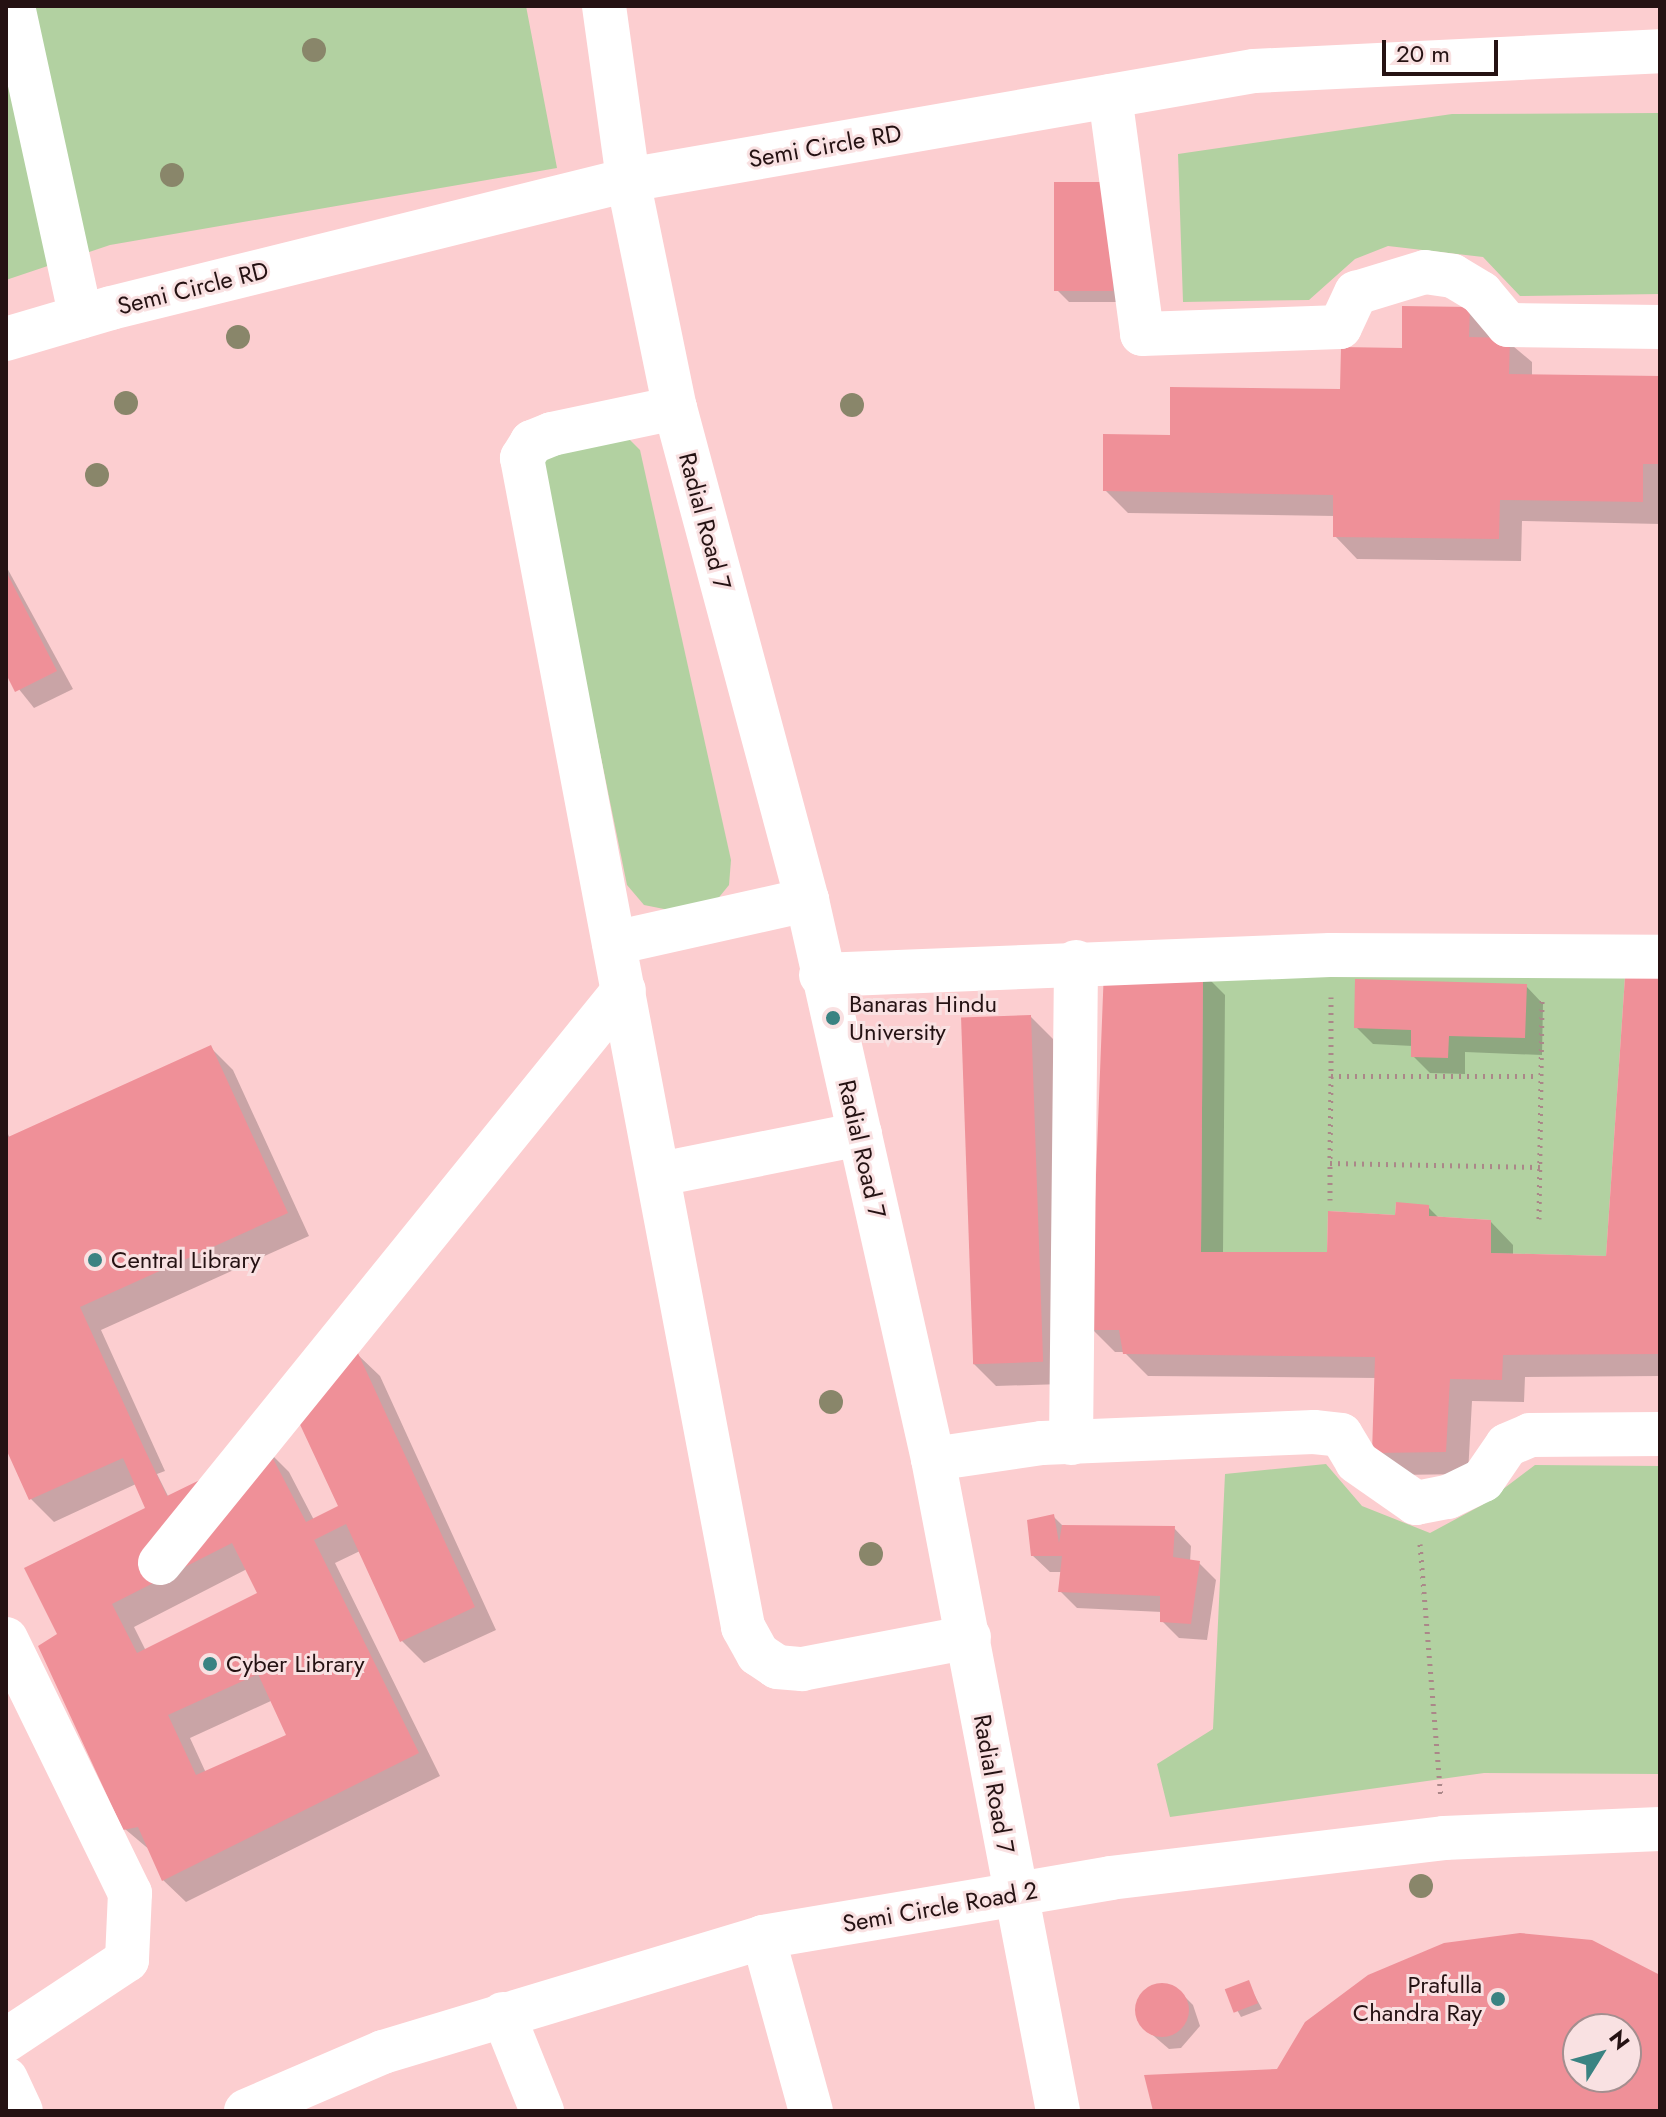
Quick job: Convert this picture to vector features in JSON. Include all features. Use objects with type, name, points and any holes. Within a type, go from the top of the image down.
[{"type":"lane","points":[[13,6],[81,317]]},
{"type":"lane","name":"Radial Road 7","points":[[604,6],[628,180],[675,408],[807,900],[821,975],[860,1134],[933,1459],[969,1637],[1013,1895],[1058,2111]]},
{"type":"lane","name":"Semi Circle RD","points":[[6,339],[81,317],[628,180],[1110,96],[1254,71],[1660,51]]},
{"type":"lane","points":[[1110,96],[1142,334],[1340,327],[1356,293],[1425,272],[1453,276],[1481,293],[1508,325],[1660,327]]},
{"type":"lane","points":[[675,408],[552,434],[532,442],[522,458],[660,1174],[743,1627],[758,1654],[777,1667],[802,1669],[969,1637]]},
{"type":"lane","points":[[614,943],[807,900]]},
{"type":"lane","points":[[821,975],[997,972],[1076,962],[1330,955],[1543,960],[1660,957]]},
{"type":"lane","points":[[1071,1443],[1076,962]]},
{"type":"lane","points":[[160,1563],[624,990]]},
{"type":"lane","points":[[660,1174],[860,1134]]},
{"type":"lane","points":[[933,1459],[1071,1443],[1341,1435],[1357,1462],[1416,1503],[1448,1497],[1483,1480],[1507,1445],[1530,1435],[1660,1434]]},
{"type":"lane","points":[[6,1639],[130,1893],[127,1960],[6,2040]]},
{"type":"lane","name":"Semi Circle Road 2","points":[[246,2111],[383,2052],[763,1937],[1013,1895],[1444,1838],[1660,1829]]},
{"type":"lane","points":[[763,1937],[811,2111]]},
{"type":"lane","points":[[503,2014],[542,2111]]},
{"type":"lane","points":[[6,2079],[21,2111]]},
{"type":"path","points":[[1330,955],[1330,1200]]},
{"type":"path","points":[[1539,1219],[1543,960]]},
{"type":"path","points":[[1331,1076],[1539,1076]]},
{"type":"path","points":[[1330,1163],[1540,1167]]},
{"type":"path","points":[[1416,1503],[1444,1838]]},
{"type":"green space","points":[[6,6],[526,6],[557,168],[110,245],[6,280]]},
{"type":"green space","points":[[1660,113],[1660,294],[1520,296],[1483,257],[1388,246],[1355,259],[1309,300],[1183,302],[1178,154],[1452,114]]},
{"type":"green space","points":[[621,431],[640,450],[731,860],[729,885],[716,901],[669,910],[644,905],[627,885],[542,468],[552,444]]},
{"type":"green space","points":[[1203,971],[1625,977],[1606,1256],[1491,1253],[1491,1220],[1429,1216],[1396,1202],[1395,1215],[1328,1211],[1327,1252],[1201,1252]]},
{"type":"green space","points":[[1326,1464],[1362,1506],[1430,1533],[1482,1505],[1535,1465],[1660,1466],[1660,1774],[1484,1773],[1170,1817],[1157,1764],[1213,1729],[1225,1474]]},
{"type":"building","points":[[1054,182],[1113,182],[1113,291],[1054,291]]},
{"type":"building","points":[[1402,306],[1470,307],[1469,337],[1510,338],[1509,374],[1660,376],[1660,464],[1643,464],[1643,502],[1500,500],[1499,539],[1333,537],[1333,495],[1103,491],[1103,434],[1170,435],[1170,387],[1340,389],[1341,347],[1402,348]]},
{"type":"building","points":[[6,571],[57,671],[15,692],[6,674]]},
{"type":"building","points":[[1104,969],[1203,971],[1201,1252],[1327,1252],[1328,1211],[1395,1215],[1396,1202],[1429,1205],[1429,1216],[1491,1220],[1491,1253],[1606,1256],[1625,977],[1660,978],[1660,1354],[1503,1355],[1502,1380],[1450,1379],[1446,1452],[1372,1453],[1375,1357],[1123,1354],[1119,1330],[1090,1330]]},
{"type":"building","points":[[1355,979],[1527,984],[1525,1038],[1449,1036],[1448,1058],[1411,1057],[1411,1030],[1354,1028]]},
{"type":"building","points":[[1031,1015],[1043,1362],[973,1364],[961,1017]]},
{"type":"building","points":[[211,1045],[288,1213],[80,1307],[144,1448],[167,1496],[267,1447],[306,1522],[338,1506],[282,1386],[357,1351],[475,1607],[400,1642],[346,1524],[314,1540],[419,1753],[162,1881],[138,1827],[123,1830],[38,1646],[57,1634],[24,1568],[145,1508],[123,1458],[29,1500],[6,1449],[6,1138]],"holes":[[[232,1543],[257,1593],[137,1653],[112,1604]],[[258,1674],[286,1735],[196,1775],[168,1715]]]},
{"type":"building","points":[[1054,1514],[1059,1543],[1062,1525],[1175,1526],[1173,1557],[1200,1561],[1191,1624],[1160,1622],[1160,1596],[1058,1592],[1062,1556],[1031,1556],[1027,1520]]},
{"type":"building","name":"Prafulla Chandra Ray","points":[[1520,1933],[1592,1940],[1660,1975],[1660,2111],[1153,2111],[1144,2075],[1277,2069],[1305,2022],[1368,1975],[1444,1943]]},
{"type":"building","points":[[1249,1980],[1258,2003],[1234,2013],[1225,1989]]},
{"type":"building","points":[[1162,1983],[1181,1991],[1189,2010],[1181,2029],[1162,2037],[1143,2029],[1135,2010],[1143,1991]]},
{"type":"place","name":"Banaras Hindu University","points":[[833,1018]]},
{"type":"place","name":"Central Library","points":[[95,1260]]},
{"type":"place","name":"Cyber Library","points":[[210,1664]]},
{"type":"place","name":"Prafulla Chandra Ray","points":[[1498,1999]]}]
